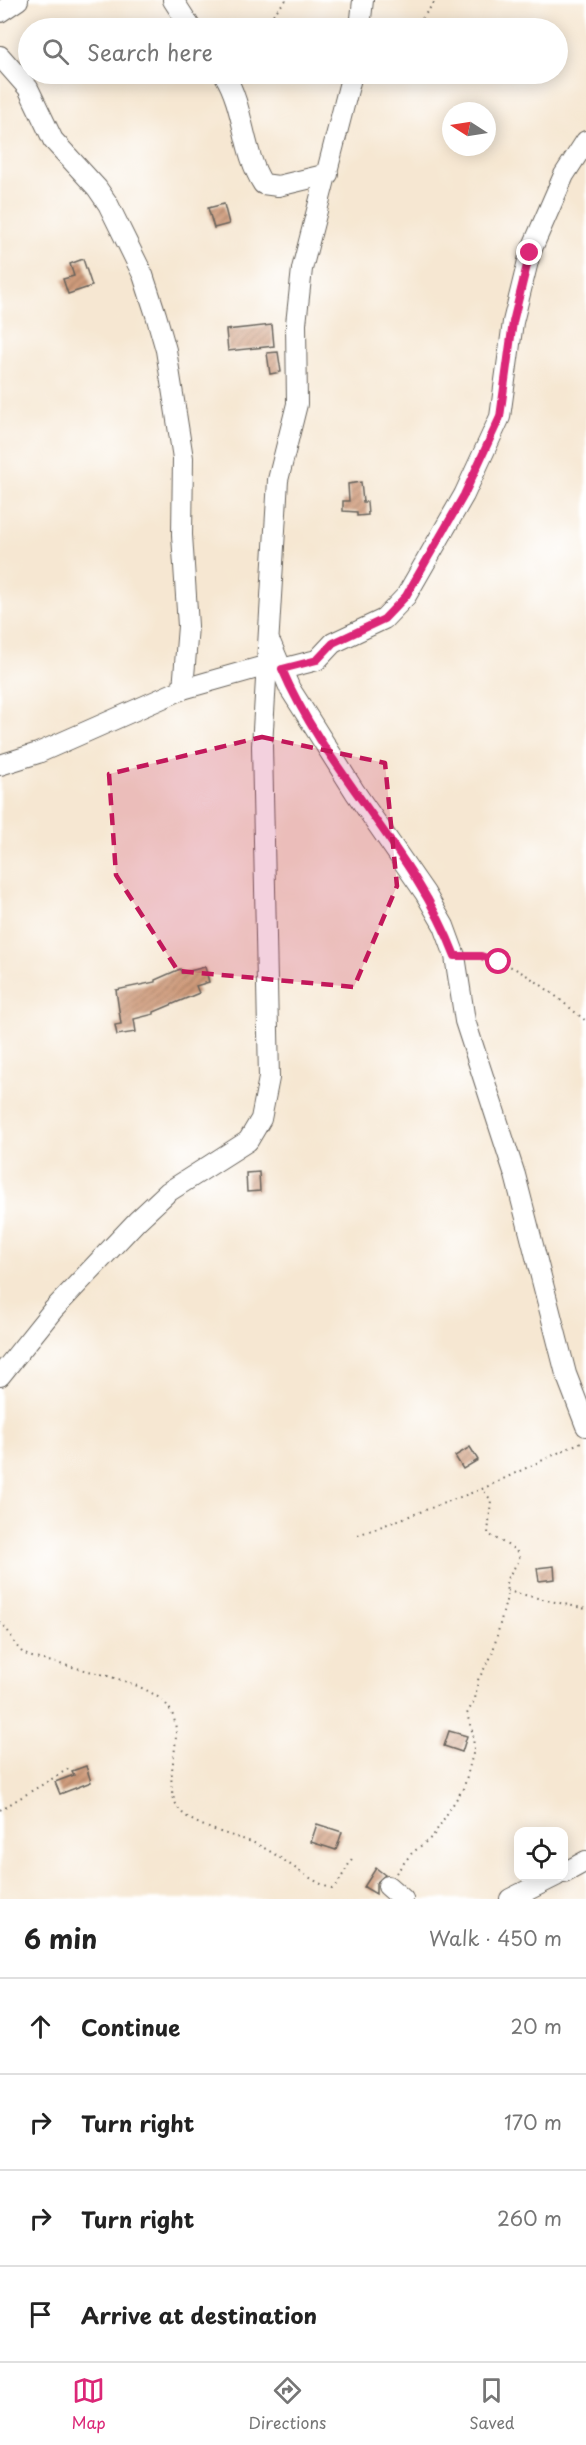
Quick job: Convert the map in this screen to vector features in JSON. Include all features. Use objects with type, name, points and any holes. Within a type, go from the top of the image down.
[{"type":"street","points":[[0,12],[18,0]]},
{"type":"street","points":[[173,0],[185,18]]},
{"type":"street","points":[[361,18],[363,0]]},
{"type":"street","points":[[0,56],[18,77]]},
{"type":"street","points":[[24,84],[53,140],[97,188],[108,204],[143,275],[166,350],[183,458],[182,535],[188,626],[183,689]]},
{"type":"street","points":[[229,84],[237,99],[262,184],[278,186],[328,174]]},
{"type":"street","points":[[0,1376],[53,1310],[137,1221],[168,1192],[248,1141],[261,1119],[269,1078],[262,746],[275,667],[270,639],[278,480],[297,404],[295,350],[302,269],[350,84]]},
{"type":"street","points":[[0,765],[38,753],[183,689],[275,667],[317,660],[333,643],[384,619],[406,596],[464,495],[500,417],[513,322],[530,253],[564,175],[586,141]]},
{"type":"street","points":[[275,667],[333,758],[425,893],[444,926],[455,956],[465,1021],[515,1175],[566,1374],[586,1426]]},
{"type":"street","points":[[568,1871],[586,1861]]},
{"type":"street","points":[[510,1899],[546,1881]]},
{"type":"street","points":[[388,1886],[403,1899]]},
{"type":"path","points":[[270,18],[286,0]]},
{"type":"path","points":[[422,18],[436,0]]},
{"type":"path","points":[[455,956],[491,958],[521,972],[586,1021]]},
{"type":"path","points":[[358,1535],[482,1489],[586,1440]]},
{"type":"path","points":[[388,1886],[404,1861],[433,1836],[459,1797],[467,1778],[474,1741],[467,1714],[475,1699],[478,1680],[492,1655],[507,1591],[506,1580],[519,1564],[519,1555],[511,1547],[488,1534],[491,1506],[489,1495],[482,1489]]},
{"type":"path","points":[[507,1591],[586,1609]]},
{"type":"path","points":[[0,1622],[26,1654],[135,1686],[161,1700],[168,1707],[175,1719],[176,1733],[172,1759],[174,1797],[182,1813],[224,1834],[261,1847],[332,1889],[337,1885],[354,1855]]},
{"type":"path","points":[[0,1809],[70,1768]]},
{"type":"highlighted area","points":[[262,737],[385,763],[397,886],[354,987],[178,971],[116,875],[109,774]]},
{"type":"building","points":[[224,204],[229,224],[214,228],[208,208]]},
{"type":"building","points":[[83,259],[92,286],[68,294],[63,279],[74,276],[70,264]]},
{"type":"building","points":[[272,325],[274,346],[228,351],[226,330]]},
{"type":"building","points":[[278,352],[281,372],[270,374],[267,353]]},
{"type":"building","points":[[361,482],[363,502],[367,502],[368,515],[357,516],[357,512],[343,511],[343,501],[349,501],[348,484]]},
{"type":"building","points":[[205,967],[209,982],[196,986],[199,993],[154,1012],[154,1014],[134,1019],[136,1032],[117,1035],[115,1025],[121,1024],[116,990],[155,982],[180,969],[182,973]]},
{"type":"building","points":[[259,1172],[260,1191],[247,1192],[246,1173]]},
{"type":"building","points":[[470,1447],[478,1460],[463,1469],[455,1456]]},
{"type":"building","points":[[554,1566],[555,1579],[539,1581],[537,1568]]},
{"type":"building","points":[[449,1731],[467,1736],[462,1752],[444,1746]]},
{"type":"building","points":[[86,1766],[91,1782],[60,1794],[55,1782],[74,1775],[72,1771]]},
{"type":"building","points":[[317,1824],[342,1832],[336,1850],[311,1842]]},
{"type":"building","points":[[376,1868],[385,1875],[376,1883],[376,1894],[364,1887]]},
{"type":"route","points":[[499,962],[481,956],[455,956],[444,926],[425,893],[327,749],[291,689],[282,669],[317,660],[333,643],[384,619],[406,596],[464,495],[500,417],[506,389],[513,322],[530,253]]}]
